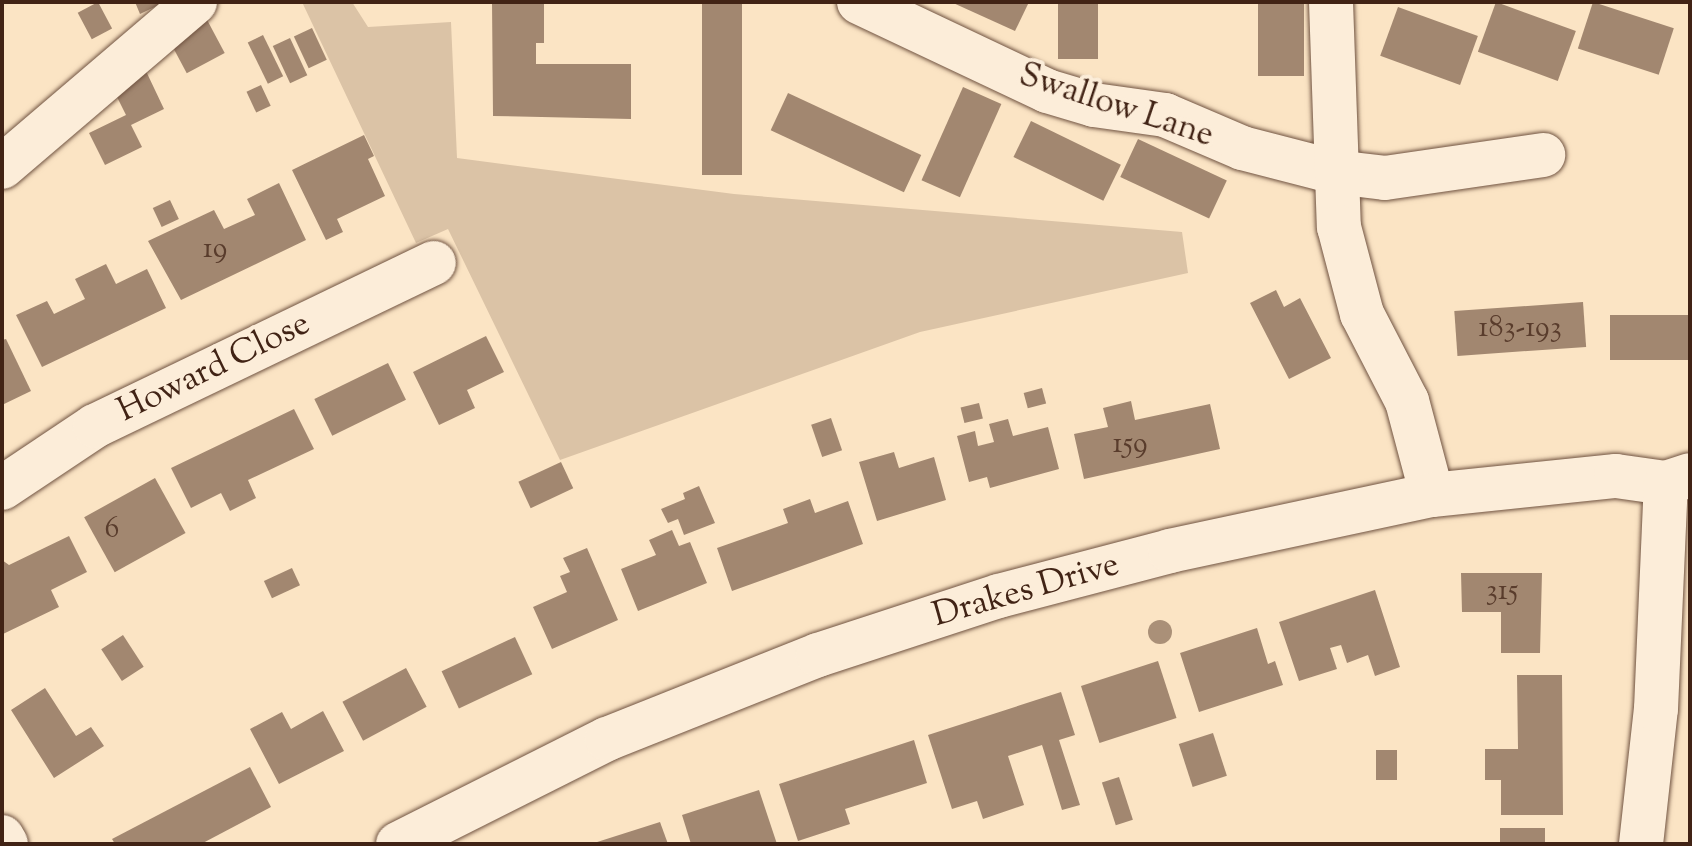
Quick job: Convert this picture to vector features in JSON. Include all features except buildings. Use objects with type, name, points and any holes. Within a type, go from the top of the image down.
[{"type":"street","points":[[2,167],[195,2]]},
{"type":"street","name":"Swallow Lane","points":[[859,2],[1047,91],[1094,105],[1165,115],[1242,148],[1335,172],[1385,178],[1543,155]]},
{"type":"street","points":[[1331,2],[1339,227],[1362,314],[1407,401],[1432,495]]},
{"type":"street","name":"Howard Close","points":[[2,488],[95,426],[434,263]]},
{"type":"street","name":"Drakes Drive","points":[[398,844],[607,739],[818,655],[999,596],[1116,565],[1432,495],[1616,476],[1678,479]]},
{"type":"street","points":[[1641,844],[1678,479]]},
{"type":"street","points":[[2,837],[6,844]]},
{"type":"shaded area","points":[[302,2],[352,2],[368,27],[451,22],[457,158],[734,194],[1182,232],[1188,273],[920,332],[560,460],[448,229],[416,243]]}]
